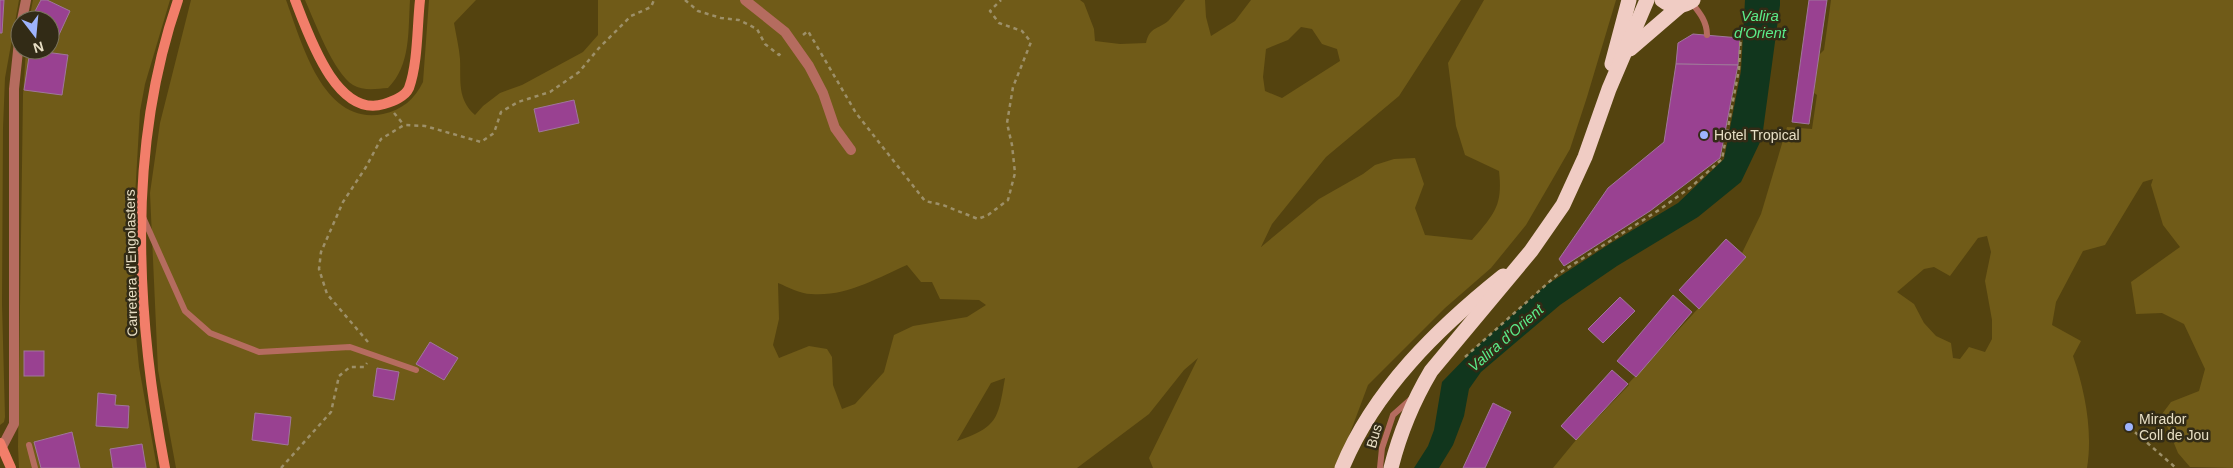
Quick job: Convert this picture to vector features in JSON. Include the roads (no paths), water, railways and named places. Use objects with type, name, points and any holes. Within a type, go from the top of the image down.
[{"type":"highway","points":[[1608,89],[1628,0]]},
{"type":"highway","points":[[1391,468],[1400,432],[1418,393],[1446,350],[1499,292],[1548,228],[1563,205],[1585,157],[1608,89],[1647,0]]},
{"type":"highway","points":[[1662,0],[1669,4],[1688,3]]},
{"type":"highway","points":[[1620,60],[1637,41],[1688,3]]},
{"type":"highway","points":[[1342,468],[1350,449],[1368,417],[1400,374],[1478,295],[1522,261]]},
{"type":"main road","name":"Carretera d'Engolasters","points":[[165,468],[148,365],[143,301],[142,213],[145,156],[152,96],[162,51],[178,0]]},
{"type":"main road","points":[[294,0],[326,71],[345,94],[361,104],[378,106],[396,100],[408,89],[414,58],[420,0]]},
{"type":"main road","points":[[1,445],[11,468]]},
{"type":"street","points":[[745,0],[785,32],[809,66],[823,93],[836,128],[851,150]]},
{"type":"street","points":[[1,445],[14,424],[14,89],[17,60]]},
{"type":"lane","points":[[1688,3],[1704,20],[1707,27],[1707,35]]},
{"type":"lane","points":[[142,213],[185,311],[210,333],[259,352],[350,347],[416,370]]},
{"type":"lane","name":"Bus","points":[[1380,468],[1382,448],[1393,415],[1418,393]]},
{"type":"lane","points":[[28,445],[35,468]]},
{"type":"water","name":"Valira d'Orient","points":[[1745,0],[1780,0],[1780,5],[1762,138],[1741,182],[1698,217],[1617,266],[1560,305],[1481,372],[1469,389],[1464,416],[1453,445],[1439,468],[1414,468],[1428,446],[1434,430],[1442,382],[1475,348],[1545,286],[1611,243],[1678,203],[1724,159],[1741,71]]},
{"type":"place","name":"Hotel Tropical","points":[[1704,135]]},
{"type":"place","name":"Mirador Coll de Jou","points":[[2129,427]]}]
